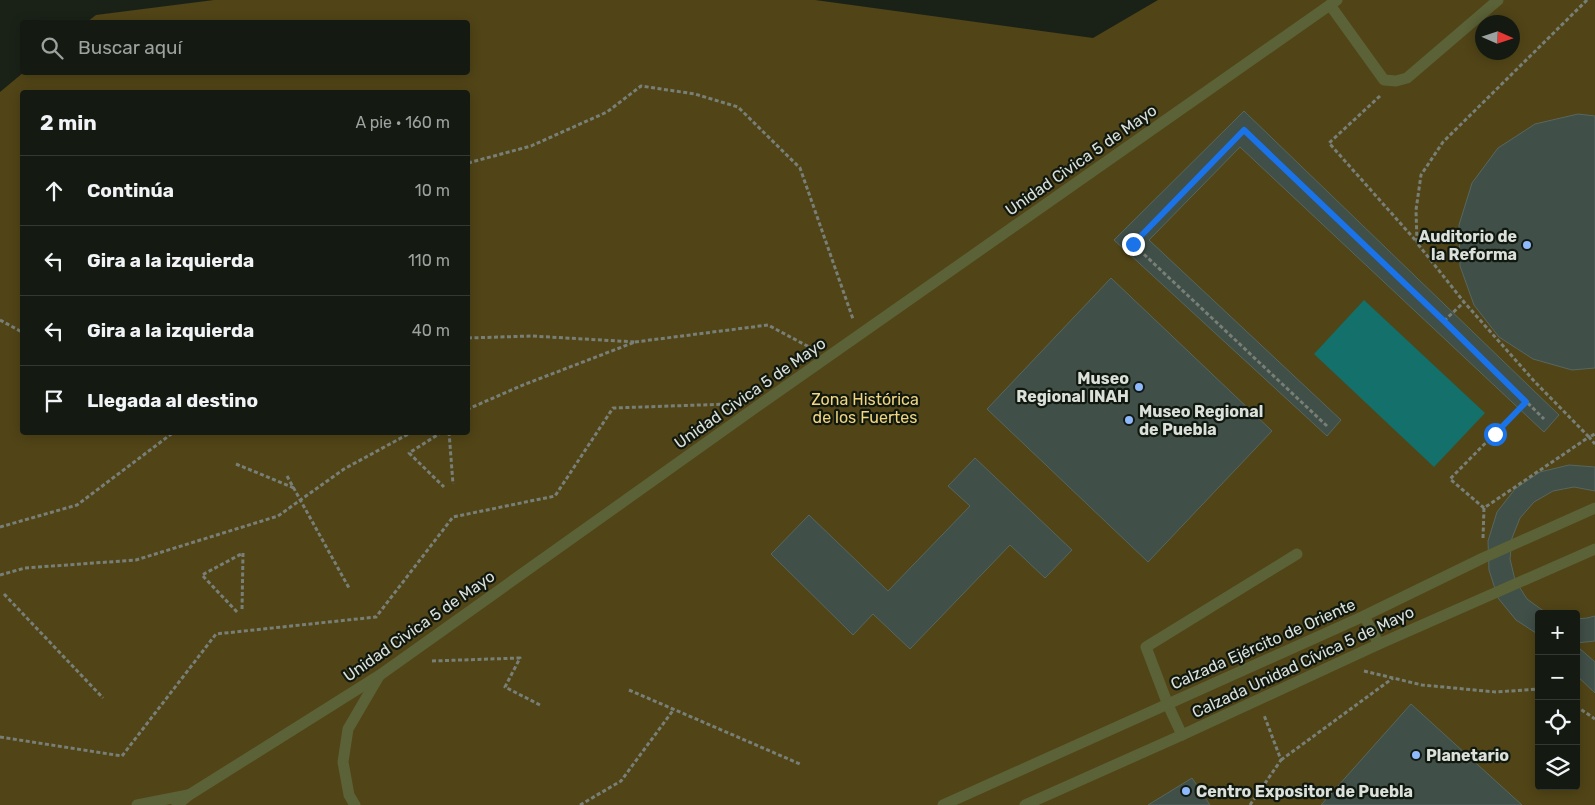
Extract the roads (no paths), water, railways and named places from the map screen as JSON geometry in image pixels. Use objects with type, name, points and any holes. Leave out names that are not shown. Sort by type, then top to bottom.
[{"type":"lane","points":[[1333,3],[1384,80],[1396,82],[1407,78],[1498,0]]},
{"type":"lane","name":"Unidad Civica 5 de Mayo","points":[[177,805],[189,795],[380,675],[762,403],[1333,3]]},
{"type":"lane","name":"Calzada Ejército de Oriente","points":[[943,805],[1364,616],[1483,558],[1595,508]]},
{"type":"lane","name":"Calzada Unidad Cívica 5 de Mayo","points":[[1025,805],[1595,549]]},
{"type":"lane","points":[[1182,735],[1168,705],[1146,647],[1297,554]]},
{"type":"lane","points":[[1364,616],[1380,644]]},
{"type":"lane","points":[[355,805],[349,794],[344,762],[348,729],[380,675]]},
{"type":"lane","points":[[138,805],[189,795]]},
{"type":"water","points":[[1364,300],[1485,413],[1434,467],[1314,354]]},
{"type":"place","name":"Auditorio de la Reforma","points":[[1527,245]]},
{"type":"place","name":"Museo Regional INAH","points":[[1139,387]]},
{"type":"place","name":"Museo Regional de Puebla","points":[[1129,420]]},
{"type":"place","name":"Planetario","points":[[1416,755]]},
{"type":"place","name":"Centro Expositor de Puebla","points":[[1186,791]]},
{"type":"park label","name":"Zona Histórica de los Fuertes","points":[[865,408]]}]
